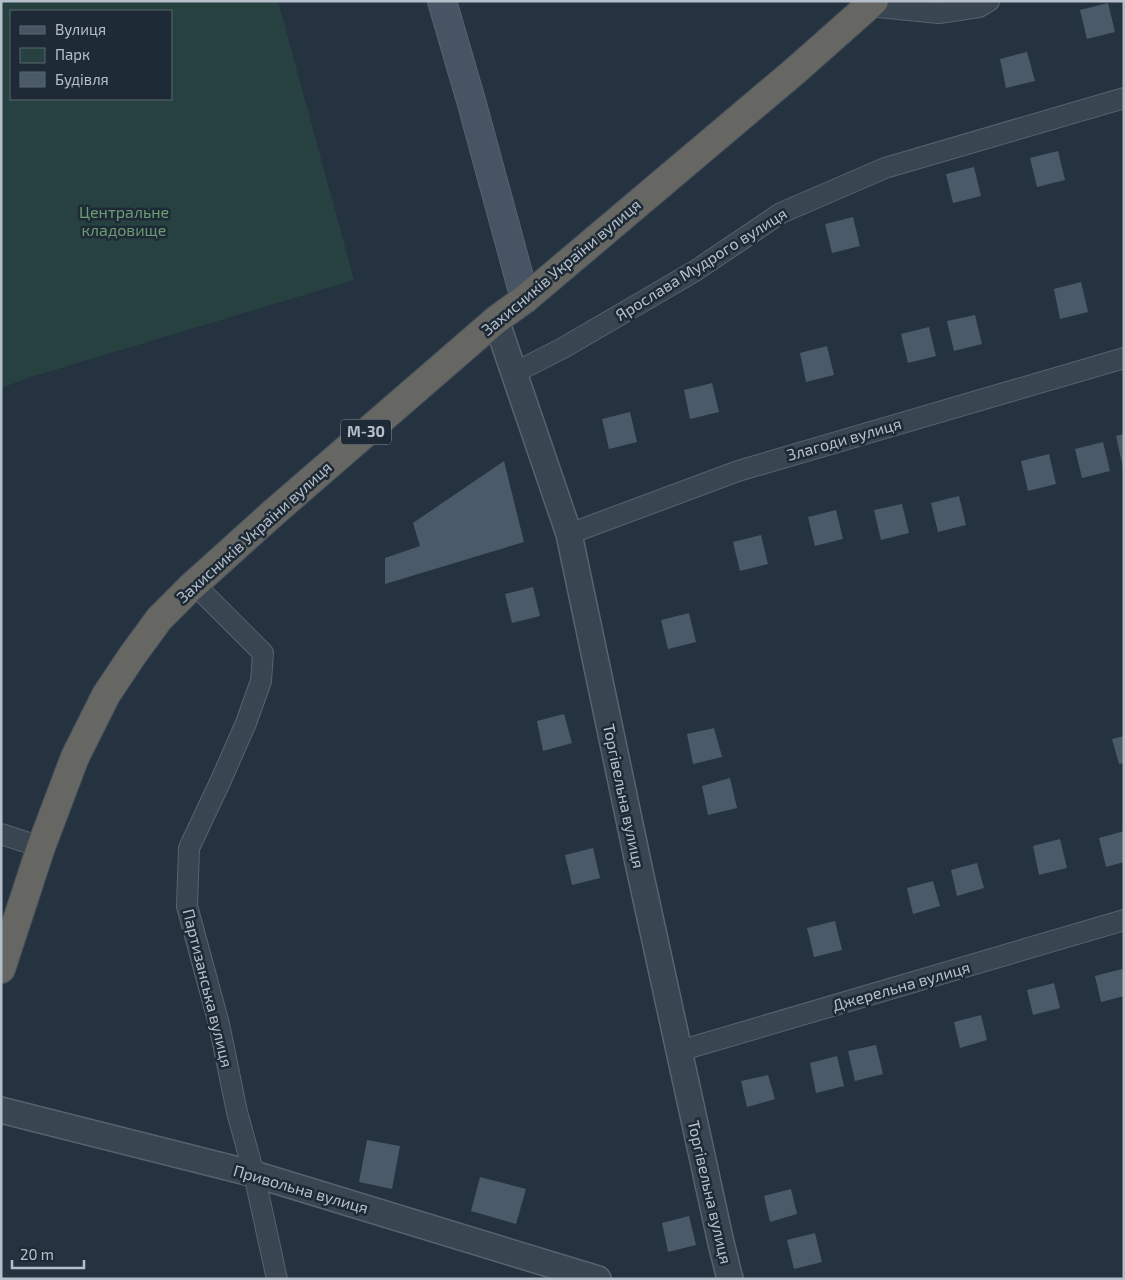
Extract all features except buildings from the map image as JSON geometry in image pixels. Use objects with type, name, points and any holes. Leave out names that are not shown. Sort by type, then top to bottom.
[{"type":"highway","name":"Захисників України вулиця","points":[[1,969],[41,847],[75,757],[106,695],[159,620],[194,584],[272,514],[496,320],[525,299],[795,71],[871,4]]},
{"type":"main road","points":[[442,1],[525,299]]},
{"type":"street","points":[[871,4],[939,13],[979,7],[989,1]]},
{"type":"street","name":"Ярослава Мудрого вулиця","points":[[514,373],[563,348],[695,271],[781,213],[885,168],[1124,98]]},
{"type":"street","name":"Торгівельна вулиця","points":[[496,320],[569,534],[679,1052],[730,1279]]},
{"type":"street","name":"Злагоди вулиця","points":[[569,534],[738,471],[1124,358]]},
{"type":"street","name":"Партизанська вулиця","points":[[194,584],[263,653],[261,680],[246,723],[222,780],[189,848],[187,906],[219,1024],[237,1112],[254,1174],[277,1279]]},
{"type":"street","points":[[1,834],[41,847]]},
{"type":"street","name":"Джерельна вулиця","points":[[679,1052],[1124,920]]},
{"type":"street","name":"Привольна вулиця","points":[[1,1110],[254,1174],[598,1279]]},
{"type":"green space","name":"Центральне кладовище","points":[[1,1],[278,1],[354,280],[31,377],[1,388]]}]
